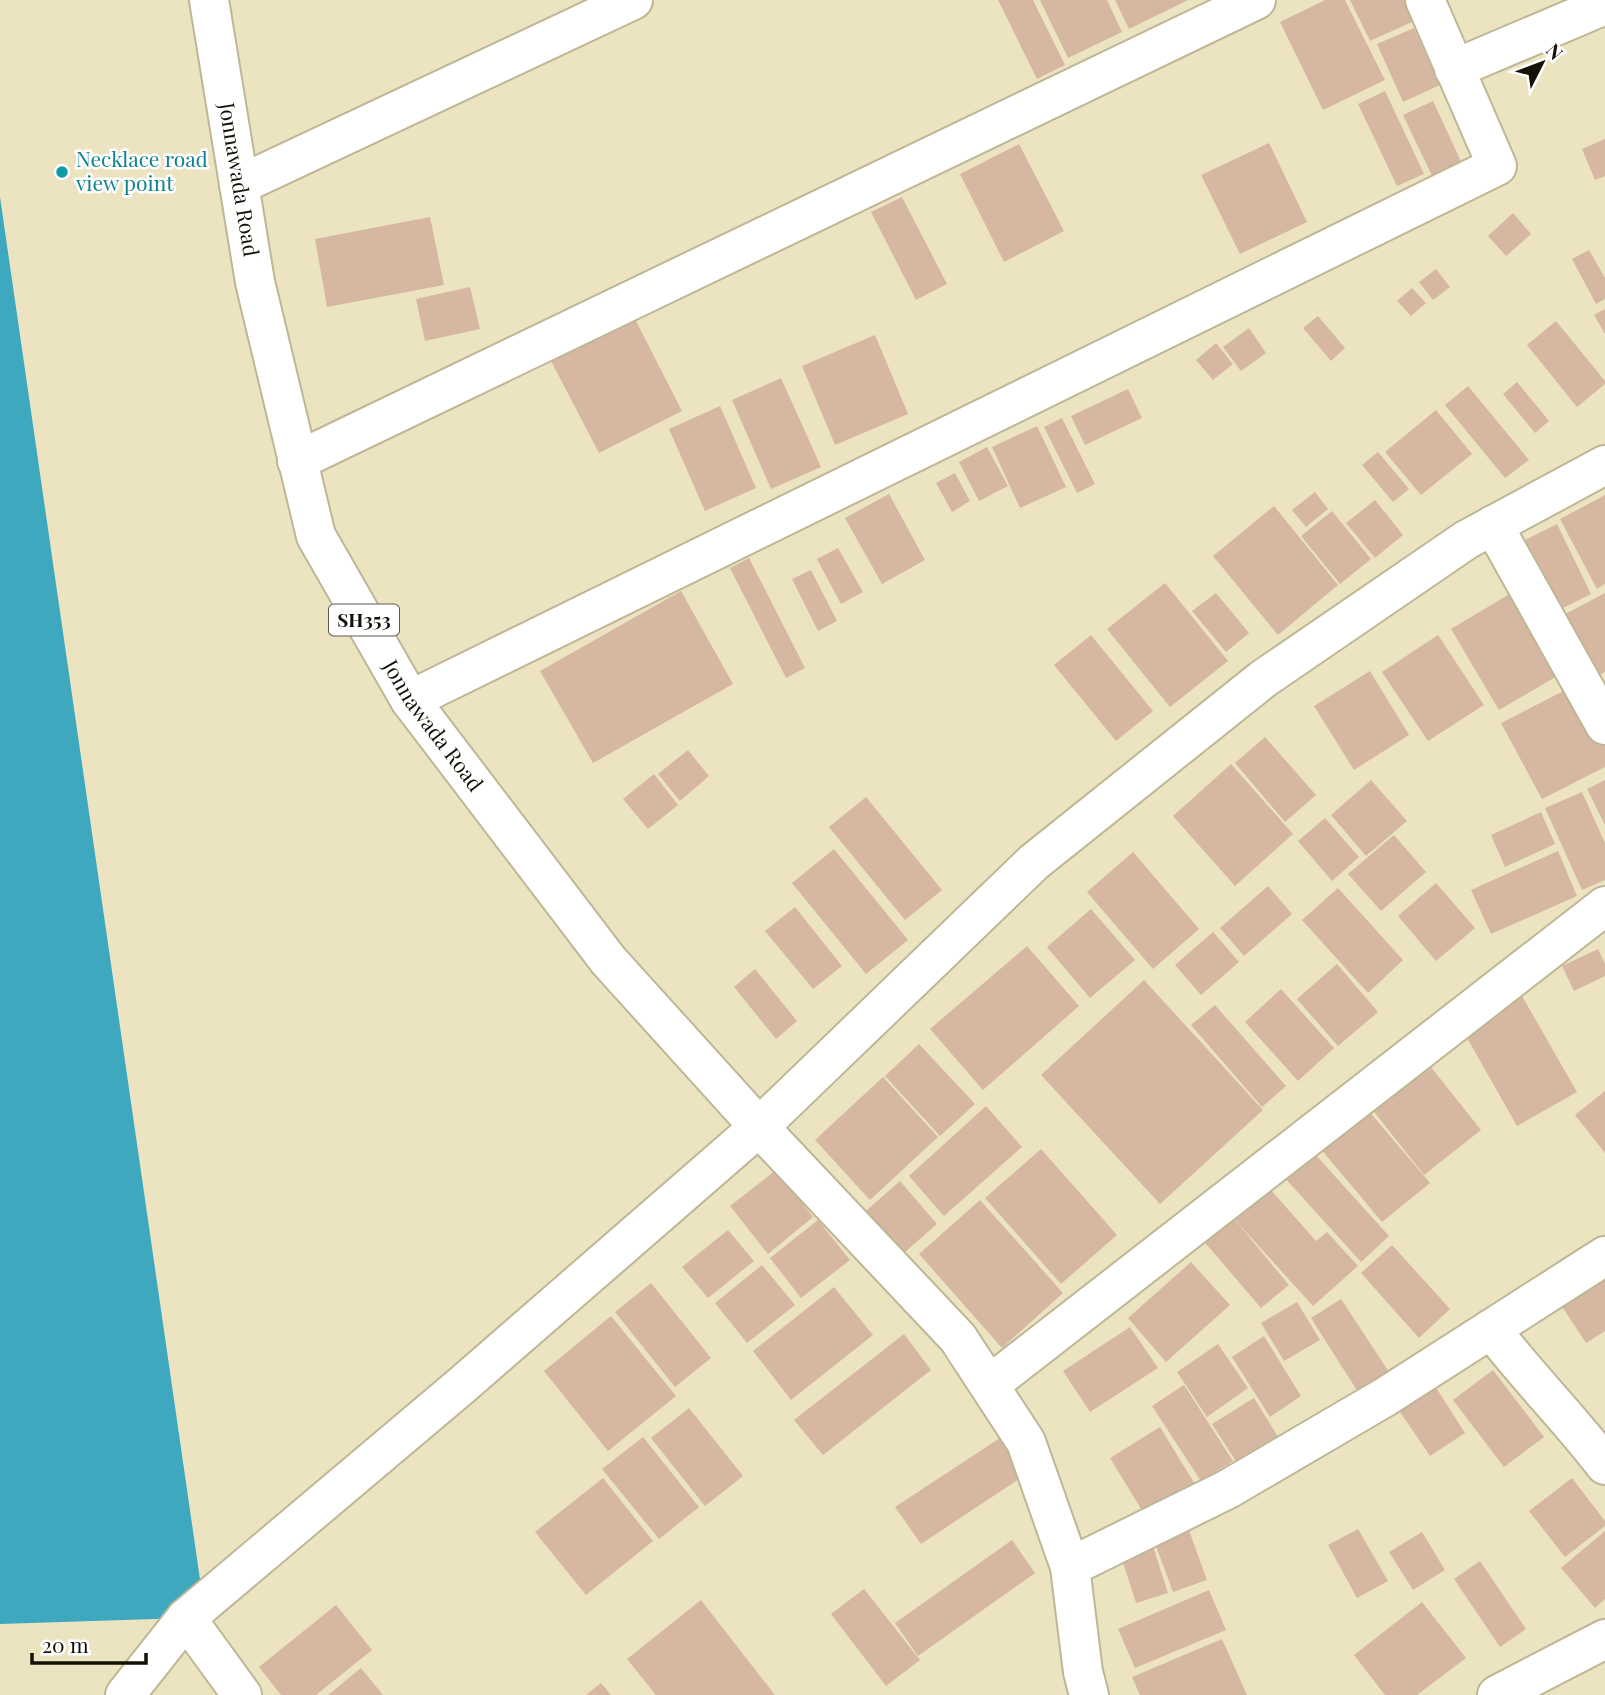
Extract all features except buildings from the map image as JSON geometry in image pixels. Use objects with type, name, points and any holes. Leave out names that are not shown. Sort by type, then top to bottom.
[{"type":"street","name":"Jonnawada Road","points":[[209,0],[255,282],[316,536],[410,699],[608,960],[759,1127],[958,1338],[1026,1442],[1070,1567],[1088,1695]]},
{"type":"street","points":[[239,185],[633,0]]},
{"type":"street","points":[[298,461],[1256,0]]},
{"type":"street","points":[[410,699],[1497,166],[1425,0]]},
{"type":"street","points":[[1454,69],[1605,5]]},
{"type":"street","points":[[125,1695],[186,1618],[461,1387],[759,1127],[1034,862],[1263,679],[1466,540],[1605,465]]},
{"type":"street","points":[[1493,525],[1605,725]]},
{"type":"street","points":[[989,1385],[1605,906]]},
{"type":"street","points":[[1070,1567],[1228,1489],[1385,1397],[1605,1256]]},
{"type":"street","points":[[1492,1329],[1513,1358],[1557,1405],[1605,1465]]},
{"type":"street","points":[[186,1618],[242,1695]]},
{"type":"street","points":[[1499,1695],[1605,1639]]},
{"type":"water","points":[[0,197],[205,1614],[186,1618],[0,1624]]},
{"type":"place","name":"Necklace road view point","points":[[62,172]]}]
